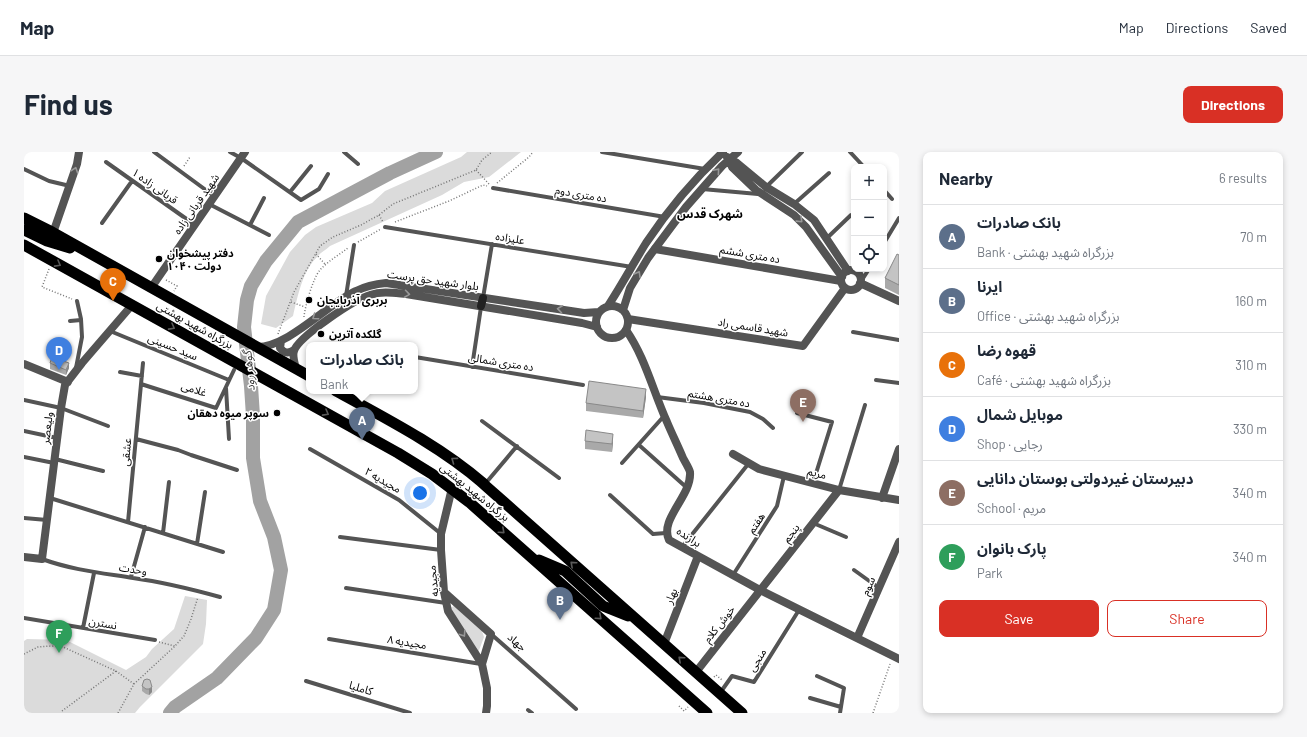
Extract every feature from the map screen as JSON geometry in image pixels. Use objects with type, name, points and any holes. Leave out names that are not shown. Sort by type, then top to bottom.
[{"type":"highway","name":"بزرگراه شهید بهشتی","points":[[24,218],[306,374]]},
{"type":"highway","points":[[24,230],[47,241],[91,254]]},
{"type":"highway","name":"بزرگراه شهید بهشتی","points":[[24,245],[132,305],[234,365],[280,388],[416,463],[452,488],[707,713]]},
{"type":"highway","name":"بزرگراه شهید بهشتی","points":[[341,394],[432,445],[482,482],[696,672],[723,689],[738,710]]},
{"type":"highway","points":[[531,557],[564,570],[603,606],[636,619]]},
{"type":"highway","points":[[578,599],[594,582]]},
{"type":"highway","points":[[738,710],[752,713]]},
{"type":"street","points":[[53,233],[70,186],[80,152]]},
{"type":"street","points":[[608,306],[619,307],[623,310],[628,319],[626,330],[623,334],[613,338],[603,335],[597,327],[596,316],[608,306],[646,243],[678,200],[705,169],[723,152],[732,167],[806,226],[843,282],[851,290],[857,288],[860,283],[859,275],[854,271],[848,271],[844,273],[843,282]]},
{"type":"street","points":[[623,310],[630,288],[655,249],[702,189],[738,152]]},
{"type":"street","name":"شهید قربانی زاده","points":[[151,288],[243,155]]},
{"type":"street","points":[[763,191],[794,204],[814,220],[848,271]]},
{"type":"street","points":[[788,211],[794,204]]},
{"type":"street","points":[[665,218],[674,224]]},
{"type":"street","name":"ده متری ششم","points":[[655,249],[843,282]]},
{"type":"street","name":"شهید قاسمی راد","points":[[628,319],[803,346],[843,282]]},
{"type":"street","name":"بلوار شهید حق پرست","points":[[257,347],[277,342],[357,290],[386,283],[597,327]]},
{"type":"street","points":[[860,283],[899,301]]},
{"type":"street","name":"بلوار شهید حق پرست","points":[[294,350],[312,332],[341,309],[369,295],[384,292],[584,313],[599,312]]},
{"type":"street","name":"ولیعصر","points":[[42,559],[65,385],[132,305]]},
{"type":"street","name":"برازنده","points":[[626,330],[633,339],[664,416],[690,472],[681,501],[667,525],[666,533],[669,540],[760,590],[896,658]]},
{"type":"street","points":[[277,342],[282,351],[286,353],[290,353],[294,350]]},
{"type":"street","points":[[294,350],[296,369]]},
{"type":"street","points":[[24,364],[68,382]]},
{"type":"street","points":[[882,498],[899,449]]},
{"type":"street","name":"مریم","points":[[733,454],[759,469],[784,476],[839,490],[899,500]]},
{"type":"street","name":"مجیدیه","points":[[452,488],[441,534],[444,592],[448,611],[482,664]]},
{"type":"street","name":"پنجم","points":[[760,590],[839,490]]},
{"type":"street","name":"سوم","points":[[857,638],[899,542]]},
{"type":"street","name":"بهار","points":[[664,644],[698,556]]},
{"type":"street","points":[[24,557],[42,559]]},
{"type":"street","name":"خوش کلام","points":[[696,672],[760,590]]},
{"type":"street","name":"جهاد","points":[[444,592],[491,634]]},
{"type":"street","points":[[486,713],[487,688],[482,664],[491,634]]},
{"type":"lane","points":[[154,152],[214,196]]},
{"type":"lane","points":[[230,152],[243,155],[301,200],[319,189],[328,174]]},
{"type":"lane","points":[[344,152],[358,164]]},
{"type":"lane","points":[[602,152],[631,154],[705,169]]},
{"type":"lane","points":[[702,189],[763,191],[802,152]]},
{"type":"lane","points":[[850,152],[861,164]]},
{"type":"lane","name":"قربانی زاده ۱","points":[[106,162],[195,225]]},
{"type":"lane","points":[[290,192],[311,166]]},
{"type":"lane","points":[[24,169],[49,181],[70,186]]},
{"type":"lane","points":[[794,204],[829,173]]},
{"type":"lane","points":[[102,223],[132,181]]},
{"type":"lane","name":"ده متری دوم","points":[[493,188],[665,218]]},
{"type":"lane","points":[[887,193],[892,199]]},
{"type":"lane","points":[[250,225],[264,198]]},
{"type":"lane","points":[[209,204],[269,235]]},
{"type":"lane","points":[[827,238],[851,215]]},
{"type":"lane","points":[[887,238],[899,218]]},
{"type":"lane","name":"علیزاده","points":[[385,227],[632,267]]},
{"type":"lane","points":[[346,296],[354,244]]},
{"type":"lane","points":[[472,367],[492,244]]},
{"type":"lane","points":[[860,283],[867,272]]},
{"type":"lane","points":[[75,372],[82,337],[81,320],[77,301]]},
{"type":"lane","points":[[70,321],[81,320]]},
{"type":"lane","name":"سید حسینی","points":[[110,331],[229,380]]},
{"type":"lane","points":[[853,332],[899,340]]},
{"type":"lane","name":"ده متری شمالی","points":[[418,358],[583,384]]},
{"type":"lane","name":"عشقی","points":[[128,522],[143,363]]},
{"type":"lane","name":"غلامی","points":[[141,384],[216,408],[234,365]]},
{"type":"lane","points":[[120,372],[142,376]]},
{"type":"lane","points":[[876,380],[899,383]]},
{"type":"lane","points":[[226,387],[229,439]]},
{"type":"lane","name":"ده متری هشتم","points":[[657,397],[704,403],[750,412],[773,428]]},
{"type":"lane","points":[[24,400],[61,408],[108,426]]},
{"type":"lane","points":[[839,490],[865,405]]},
{"type":"lane","points":[[797,413],[832,422],[813,484]]},
{"type":"lane","points":[[622,463],[664,416]]},
{"type":"lane","points":[[482,421],[559,478]]},
{"type":"lane","points":[[24,431],[57,438]]},
{"type":"lane","points":[[136,440],[178,450],[237,470]]},
{"type":"lane","points":[[639,445],[686,487]]},
{"type":"lane","points":[[482,482],[517,446]]},
{"type":"lane","name":"مجیدیه ۲","points":[[310,448],[399,500],[441,534]]},
{"type":"lane","points":[[24,457],[55,461],[103,471]]},
{"type":"lane","points":[[682,547],[749,463]]},
{"type":"lane","name":"هفتم","points":[[732,575],[777,506],[784,476]]},
{"type":"lane","points":[[163,533],[169,482]]},
{"type":"lane","points":[[197,544],[205,492]]},
{"type":"lane","points":[[610,495],[653,534],[666,533]]},
{"type":"lane","points":[[50,498],[223,552]]},
{"type":"lane","points":[[24,518],[47,520]]},
{"type":"lane","points":[[813,523],[846,537]]},
{"type":"lane","points":[[131,578],[145,527]]},
{"type":"lane","points":[[340,536],[441,550]]},
{"type":"lane","name":"وحدت","points":[[42,559],[58,565],[94,573],[131,578],[199,591],[220,597]]},
{"type":"lane","points":[[854,570],[879,588]]},
{"type":"lane","points":[[83,628],[94,573]]},
{"type":"lane","points":[[346,588],[446,603]]},
{"type":"lane","name":"منجی","points":[[723,689],[732,676],[754,682],[799,610]]},
{"type":"lane","name":"نسترن","points":[[24,618],[155,640]]},
{"type":"lane","name":"جهاد","points":[[491,634],[576,708]]},
{"type":"lane","name":"مجیدیه ۸","points":[[330,639],[482,664]]},
{"type":"lane","points":[[817,676],[844,688],[840,713]]},
{"type":"lane","name":"کاملیا","points":[[306,681],[410,713]]},
{"type":"lane","points":[[810,698],[841,707]]},
{"type":"lane","points":[[528,710],[532,713]]},
{"type":"path","points":[[284,332],[277,336],[291,302],[320,246],[333,237],[361,225],[380,214],[393,204],[476,170],[482,160],[492,152]]},
{"type":"path","points":[[180,171],[190,157]]},
{"type":"path","points":[[476,170],[493,188]]},
{"type":"path","points":[[380,214],[385,227]]},
{"type":"path","points":[[316,254],[325,264]]},
{"type":"path","points":[[52,261],[42,287],[55,294],[77,301]]},
{"type":"path","points":[[169,281],[177,286]]},
{"type":"path","points":[[291,302],[305,307]]},
{"type":"path","points":[[118,713],[134,684],[184,636],[191,619],[199,591]]},
{"type":"path","points":[[155,640],[175,646]]},
{"type":"path","points":[[24,654],[38,647],[63,647],[116,671],[134,684]]},
{"type":"path","points":[[873,713],[896,658]]},
{"type":"path","points":[[62,711],[116,671]]},
{"type":"path","points":[[711,681],[716,675],[723,689]]},
{"type":"path","points":[[679,706],[684,711],[690,705]]},
{"type":"shaded area","points":[[467,152],[521,152],[489,177],[464,182],[442,195],[330,246],[319,255],[304,276],[293,316],[276,328],[261,324],[266,296],[290,252],[305,235],[316,227],[372,203],[385,191],[461,157]]},
{"type":"shaded area","points":[[185,596],[207,600],[203,644],[135,713],[24,713],[24,641],[27,639],[66,640],[126,670],[146,657],[152,649],[174,629]]},
{"type":"shaded area","points":[[454,606],[482,631],[484,637],[478,653],[450,608]]},
{"type":"building","points":[[897,254],[899,255],[899,285],[885,278]]},
{"type":"building","points":[[52,357],[69,363],[66,370],[50,363]]},
{"type":"building","points":[[589,381],[646,389],[643,411],[586,403]]},
{"type":"building","points":[[586,430],[613,434],[612,444],[585,441]]},
{"type":"building","points":[[144,680],[150,680],[152,687],[149,689],[142,686]]},
{"type":"waterway","name":"گوهر رود","points":[[170,713],[175,707],[217,678],[256,638],[274,610],[281,570],[274,537],[260,501],[253,458],[251,386],[244,327],[247,300],[251,286],[266,261],[298,222],[390,173],[436,152]]},
{"type":"place","name":"دفتر پیشخوان دولت ۱۰۴۰","points":[[159,259]]},
{"type":"place","name":"بربری آذربایجان","points":[[309,300]]},
{"type":"place","name":"قهوه رضا","points":[[113,301]]},
{"type":"place","name":"گلکده آترین","points":[[321,334]]},
{"type":"place","name":"موبایل شمال","points":[[59,370]]},
{"type":"place","name":"سوپر میوه دهقان","points":[[277,413]]},
{"type":"place","name":"دبیرستان غیردولتی بوستان دانایی","points":[[803,422]]},
{"type":"place","name":"بانک صادرات","points":[[362,440]]},
{"type":"place","name":"ایرنا","points":[[560,620]]},
{"type":"place","name":"پارک بانوان","points":[[59,653]]},
{"type":"district","name":"شهرک قدس","points":[[710,214]]}]
